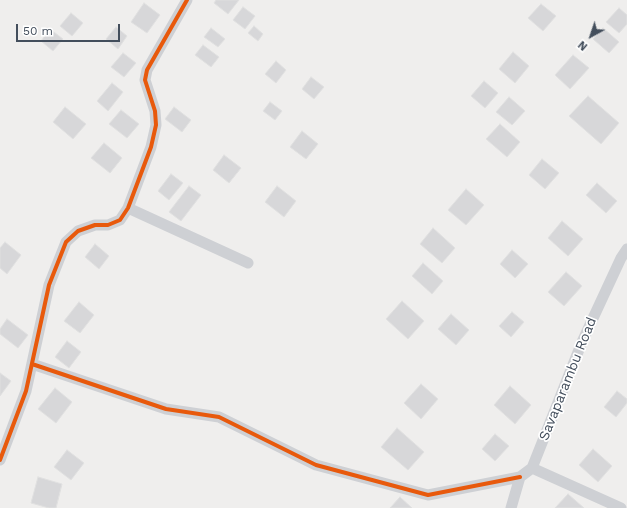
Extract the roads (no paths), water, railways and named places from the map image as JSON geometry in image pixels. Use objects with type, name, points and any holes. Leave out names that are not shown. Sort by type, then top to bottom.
[{"type":"street","points":[[0,460],[26,391],[49,285],[66,242],[78,231],[95,225],[108,225],[120,220],[128,208],[151,147],[156,125],[155,111],[146,80],[147,70],[187,0]]},
{"type":"street","points":[[128,208],[248,263]]},
{"type":"street","name":"Savaparambu Road","points":[[532,468],[582,342],[621,258],[627,249]]},
{"type":"street","points":[[32,364],[166,409],[219,417],[316,465],[428,495],[520,477],[532,468],[621,508]]},
{"type":"street","points":[[511,508],[520,477]]}]
